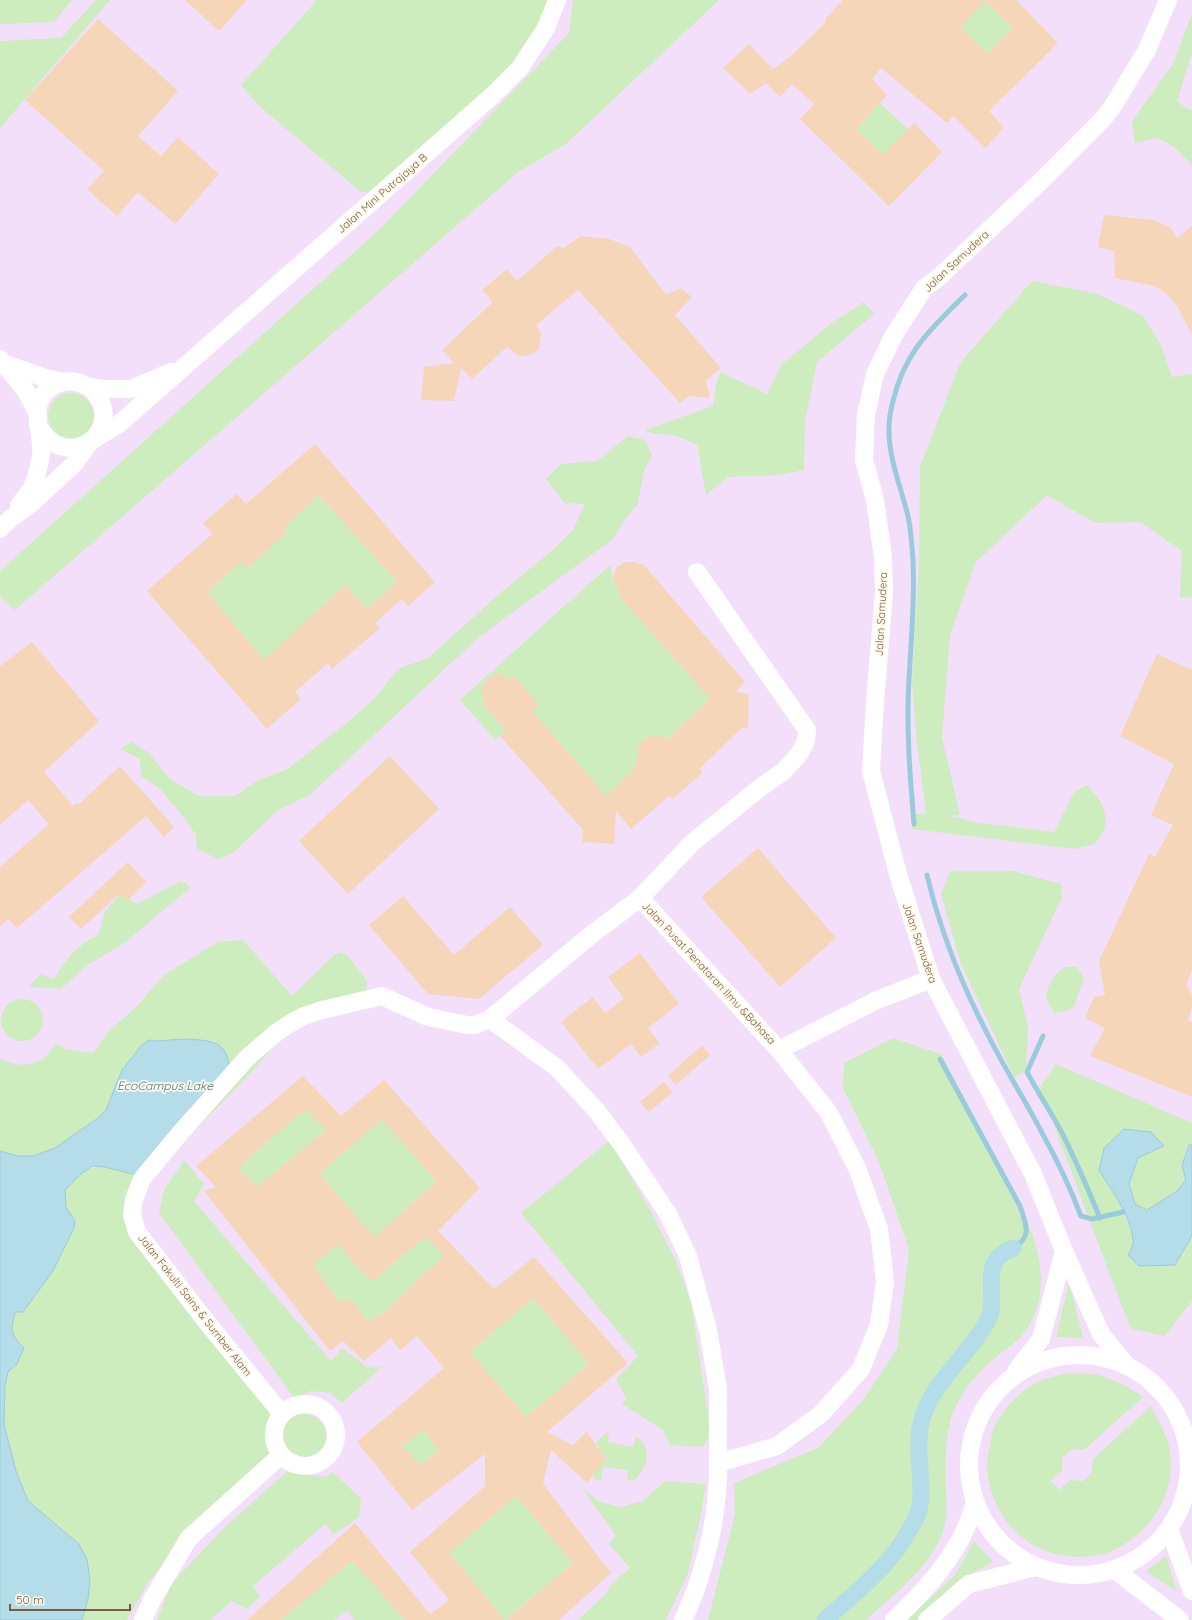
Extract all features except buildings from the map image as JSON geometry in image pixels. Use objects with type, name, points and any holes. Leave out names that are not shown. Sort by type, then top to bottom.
[{"type":"street","name":"Jalan Mini Putrajaya B","points":[[91,441],[119,424],[365,209],[492,95],[520,68],[546,28],[557,0]]},
{"type":"street","name":"Jalan Samudera","points":[[1126,1364],[1101,1334],[1064,1251],[1033,1174],[931,979],[898,874],[871,771],[884,593],[883,557],[875,500],[864,460],[866,415],[875,374],[894,335],[924,288],[938,278],[1042,181],[1101,121],[1111,109],[1147,50],[1168,0]]},
{"type":"street","points":[[2,361],[45,378],[65,382],[74,382],[90,388],[104,389],[131,389],[183,367]]},
{"type":"street","points":[[2,361],[26,391],[44,436],[58,446],[67,448],[75,448],[91,441]]},
{"type":"street","points":[[5,524],[33,486],[41,455],[38,419],[43,395],[49,389],[65,382]]},
{"type":"street","points":[[5,524],[32,503],[74,464],[101,426],[103,409],[101,401],[90,388]]},
{"type":"street","points":[[640,898],[693,842],[761,787],[784,771],[799,754],[806,741],[807,730],[697,572]]},
{"type":"street","name":"Jalan Pusat Penataran Ilmu &Bahasa","points":[[490,1019],[640,898],[779,1050]]},
{"type":"street","points":[[718,1463],[777,1446],[821,1414],[861,1369],[879,1325],[885,1282],[879,1229],[857,1168],[829,1113],[779,1050],[877,1000],[931,979]]},
{"type":"street","name":"Jalan Fakulti Sains & Sumber Alam","points":[[282,1414],[209,1325],[137,1232],[132,1215],[134,1199],[142,1179],[181,1132],[247,1058],[277,1032],[304,1016],[322,1010],[382,996],[428,1017],[467,1025],[475,1025],[490,1019]]},
{"type":"street","points":[[490,1019],[558,1068],[601,1116],[668,1214],[691,1265],[708,1330],[718,1389],[718,1477],[712,1529],[698,1583],[683,1620]]},
{"type":"street","points":[[1011,1379],[1034,1364],[1068,1355],[1103,1357],[1126,1364],[1147,1377],[1167,1397],[1181,1422],[1188,1449],[1189,1477],[1182,1504],[1169,1529],[1145,1554],[1115,1570],[1075,1576],[1036,1567],[1010,1552],[994,1535],[989,1529],[975,1502],[969,1475],[970,1448],[978,1422],[992,1398],[1011,1379],[1041,1339],[1064,1251]]},
{"type":"street","points":[[302,1404],[313,1404],[323,1409],[330,1416],[335,1425],[337,1434],[336,1444],[332,1453],[325,1460],[316,1465],[307,1467],[297,1466],[288,1462],[281,1456],[276,1448],[274,1439],[276,1426],[282,1414],[291,1407],[302,1404]]},
{"type":"street","points":[[142,1620],[153,1598],[190,1538],[281,1456]]},
{"type":"street","points":[[894,1620],[909,1606],[942,1568],[965,1529],[975,1502]]},
{"type":"street","points":[[1169,1529],[1192,1591]]},
{"type":"street","points":[[927,1620],[969,1584],[1036,1567]]},
{"type":"street","points":[[1115,1570],[1180,1620]]},
{"type":"shaded area","points":[[0,0],[1192,0],[1192,1620],[0,1620]]},
{"type":"green space","points":[[0,0],[72,0],[54,22],[0,24]]},
{"type":"green space","points":[[96,0],[110,0],[0,128],[0,41],[61,38]]},
{"type":"green space","points":[[317,0],[547,0],[544,20],[516,66],[375,192],[361,192],[258,105],[241,85]]},
{"type":"green space","points":[[573,0],[719,0],[566,144],[518,172],[15,610],[0,597],[0,571],[382,227],[569,33]]},
{"type":"green space","points":[[985,1],[1013,28],[988,54],[961,27]]},
{"type":"green space","points":[[1192,14],[1192,53],[1177,101],[1192,111],[1192,165],[1173,146],[1158,138],[1135,143],[1132,121],[1173,64]]},
{"type":"green space","points":[[880,103],[908,129],[883,155],[856,129]]},
{"type":"green space","points":[[1032,281],[1098,294],[1143,316],[1161,345],[1172,377],[1192,374],[1192,598],[1180,597],[1182,551],[1140,522],[1095,523],[1047,495],[976,562],[950,635],[942,737],[960,815],[948,816],[973,822],[1054,832],[1074,792],[1086,785],[1102,804],[1106,821],[1105,827],[1095,844],[1074,849],[912,829],[913,814],[926,814],[916,735],[912,682],[919,561],[920,467],[960,363]]},
{"type":"green space","points":[[864,302],[874,314],[817,362],[805,422],[804,470],[778,475],[728,477],[706,495],[697,445],[676,436],[652,433],[645,430],[713,406],[716,385],[720,372],[767,394],[782,364],[833,322]]},
{"type":"green space","points":[[71,393],[84,397],[90,403],[94,416],[90,429],[84,435],[71,439],[58,435],[52,429],[48,416],[52,403],[58,397]]},
{"type":"green space","points":[[628,436],[645,440],[652,455],[644,471],[637,506],[627,516],[613,539],[479,637],[311,794],[277,811],[233,853],[218,859],[197,849],[196,835],[182,815],[160,789],[141,776],[140,759],[120,749],[132,742],[150,754],[170,779],[199,796],[235,796],[258,780],[286,770],[348,722],[375,698],[398,669],[428,658],[498,595],[556,547],[573,530],[585,504],[564,503],[546,479],[561,464],[597,461]]},
{"type":"green space","points":[[319,495],[397,582],[367,609],[299,629],[264,660],[207,592],[241,562],[247,569],[287,532],[283,528]]},
{"type":"green space","points":[[610,565],[614,583],[622,599],[710,699],[666,740],[661,736],[642,762],[606,796],[533,712],[539,704],[513,676],[505,679],[500,672],[486,680],[485,701],[482,704],[506,730],[495,740],[460,700]]},
{"type":"green space","points":[[950,871],[1012,871],[1061,884],[1062,897],[1019,989],[1028,1028],[1026,1070],[1014,1077],[961,964],[941,894]]},
{"type":"green space","points":[[181,881],[191,887],[124,943],[85,967],[61,989],[29,987],[40,974],[54,979],[63,965],[78,948],[98,935],[105,912],[120,893],[137,904]]},
{"type":"green space","points":[[243,940],[292,996],[334,955],[341,952],[348,956],[367,981],[366,990],[362,998],[288,1030],[250,1074],[167,1159],[143,1186],[135,1225],[281,1409],[273,1436],[278,1452],[191,1529],[147,1584],[127,1620],[82,1620],[88,1599],[90,1580],[50,1520],[28,1501],[16,1471],[4,1424],[5,1386],[9,1372],[17,1364],[15,1339],[11,1330],[15,1312],[23,1312],[53,1271],[74,1228],[66,1207],[65,1190],[87,1170],[99,1167],[116,1170],[229,1066],[225,1051],[219,1045],[211,1042],[200,1040],[149,1040],[106,1110],[99,1117],[82,1131],[62,1144],[33,1156],[25,1156],[0,1151],[0,1059],[10,1063],[22,1065],[33,1064],[47,1056],[56,1044],[65,1049],[93,1053],[108,1032],[137,1006],[164,975],[218,942]]},
{"type":"green space","points":[[1065,967],[1077,967],[1084,978],[1074,1007],[1063,1012],[1055,1013],[1048,1003],[1048,987],[1053,978]]},
{"type":"green space","points":[[22,999],[37,1005],[43,1020],[37,1035],[22,1041],[7,1035],[1,1020],[7,1005]]},
{"type":"green space","points":[[893,1038],[941,1054],[1012,1189],[1033,1235],[1039,1258],[1041,1282],[1038,1305],[1025,1332],[981,1371],[962,1395],[957,1404],[948,1431],[946,1449],[947,1504],[945,1523],[941,1537],[934,1551],[924,1564],[901,1588],[866,1620],[708,1620],[735,1514],[734,1483],[818,1448],[864,1399],[897,1349],[909,1249],[879,1162],[843,1088],[844,1063]]},
{"type":"green space","points":[[1056,1064],[1192,1123],[1192,1145],[1188,1145],[1182,1165],[1186,1180],[1177,1191],[1147,1210],[1135,1204],[1129,1184],[1138,1158],[1099,1171],[1116,1195],[1134,1242],[1175,1265],[1192,1236],[1192,1301],[1165,1336],[1131,1329],[1040,1088]]},
{"type":"green space","points":[[306,1109],[326,1130],[274,1173],[316,1221],[255,1187],[239,1170],[248,1158]]},
{"type":"green space","points":[[382,1119],[437,1182],[374,1237],[319,1174]]},
{"type":"green space","points":[[610,1140],[650,1210],[676,1261],[691,1302],[711,1434],[702,1447],[670,1445],[663,1430],[622,1404],[626,1398],[616,1379],[638,1356],[521,1213]]},
{"type":"green space","points":[[184,1160],[204,1184],[194,1201],[331,1361],[342,1348],[368,1368],[383,1366],[342,1403],[330,1393],[310,1391],[295,1399],[159,1213],[164,1190]]},
{"type":"green space","points":[[328,1234],[370,1280],[376,1279],[401,1256],[426,1237],[444,1256],[380,1316],[368,1321],[351,1300],[339,1301],[319,1275],[314,1264],[324,1256],[316,1245]]},
{"type":"green space","points":[[1069,1282],[1083,1338],[1056,1337]]},
{"type":"green space","points":[[533,1298],[589,1364],[526,1417],[470,1352]]},
{"type":"green space","points":[[1066,1373],[1096,1374],[1125,1385],[1143,1397],[1084,1450],[1072,1449],[1062,1458],[1062,1471],[1051,1481],[1059,1490],[1070,1480],[1083,1481],[1092,1472],[1093,1459],[1151,1406],[1169,1446],[1171,1460],[1170,1475],[1162,1504],[1154,1517],[1133,1538],[1121,1546],[1103,1554],[1074,1557],[1046,1551],[1033,1545],[1021,1537],[1002,1515],[990,1488],[987,1467],[988,1453],[993,1430],[1003,1412],[1013,1400],[1037,1382]]},
{"type":"green space","points":[[300,1414],[308,1414],[313,1415],[320,1420],[325,1427],[325,1445],[320,1452],[313,1457],[300,1458],[292,1455],[285,1448],[282,1440],[282,1432],[285,1424],[292,1417]]},
{"type":"green space","points":[[423,1430],[439,1451],[420,1465],[402,1446]]},
{"type":"green space","points":[[609,1432],[608,1442],[633,1447],[636,1436],[645,1446],[647,1452],[646,1463],[636,1479],[627,1481],[628,1470],[603,1467],[601,1480],[596,1480],[591,1474],[606,1460],[596,1443],[603,1435]]},
{"type":"green space","points":[[293,1466],[311,1475],[325,1477],[333,1472],[361,1499],[359,1517],[334,1534],[325,1524],[253,1586],[260,1596],[247,1609],[232,1601],[210,1620],[157,1620],[172,1583],[224,1528]]},
{"type":"green space","points":[[665,1481],[706,1484],[688,1573],[666,1620],[578,1620],[605,1595],[611,1584],[630,1568],[609,1544],[616,1536],[582,1488],[600,1502],[620,1507],[643,1501]]},
{"type":"green space","points":[[516,1496],[573,1563],[505,1620],[449,1553]]},
{"type":"green space","points":[[974,1541],[993,1562],[959,1580],[917,1620],[907,1620],[955,1575]]},
{"type":"green space","points":[[1166,1556],[1177,1592],[1146,1571]]},
{"type":"green space","points":[[352,1561],[405,1620],[355,1620],[347,1611],[334,1620],[281,1620]]},
{"type":"water","name":"EcoCampus Lake","points":[[184,1039],[206,1041],[221,1046],[225,1052],[229,1066],[143,1171],[132,1174],[105,1167],[93,1166],[82,1173],[65,1190],[66,1207],[75,1221],[74,1228],[53,1271],[23,1312],[15,1312],[12,1328],[13,1332],[16,1339],[24,1348],[17,1364],[8,1372],[5,1386],[4,1424],[16,1471],[28,1501],[79,1544],[87,1559],[90,1580],[88,1599],[82,1620],[0,1620],[0,1151],[18,1156],[33,1156],[55,1148],[98,1118],[106,1110],[122,1070],[141,1046],[149,1040],[157,1041]]},
{"type":"water","points":[[1124,1129],[1151,1132],[1164,1146],[1138,1158],[1129,1184],[1135,1204],[1147,1210],[1177,1191],[1186,1180],[1182,1165],[1189,1145],[1192,1145],[1192,1236],[1175,1265],[1139,1266],[1128,1255],[1132,1248],[1133,1242],[1129,1222],[1115,1195],[1099,1171],[1104,1148]]},
{"type":"waterway","points":[[914,824],[908,733],[913,606],[913,561],[908,516],[893,461],[889,438],[889,421],[898,383],[912,354],[930,330],[965,295]]},
{"type":"waterway","points":[[927,875],[938,916],[968,995],[993,1045],[1052,1152],[1081,1216],[1092,1219],[1123,1212]]},
{"type":"waterway","points":[[1043,1036],[1027,1072],[1062,1133],[1100,1218]]},
{"type":"waterway","points":[[940,1059],[1020,1206],[1026,1224],[1026,1234],[1019,1244],[1013,1248]]},
{"type":"waterway","points":[[825,1620],[884,1566],[903,1541],[916,1519],[921,1492],[919,1434],[925,1410],[938,1387],[986,1323],[991,1310],[991,1282],[993,1266],[1003,1253],[1013,1248]]}]
